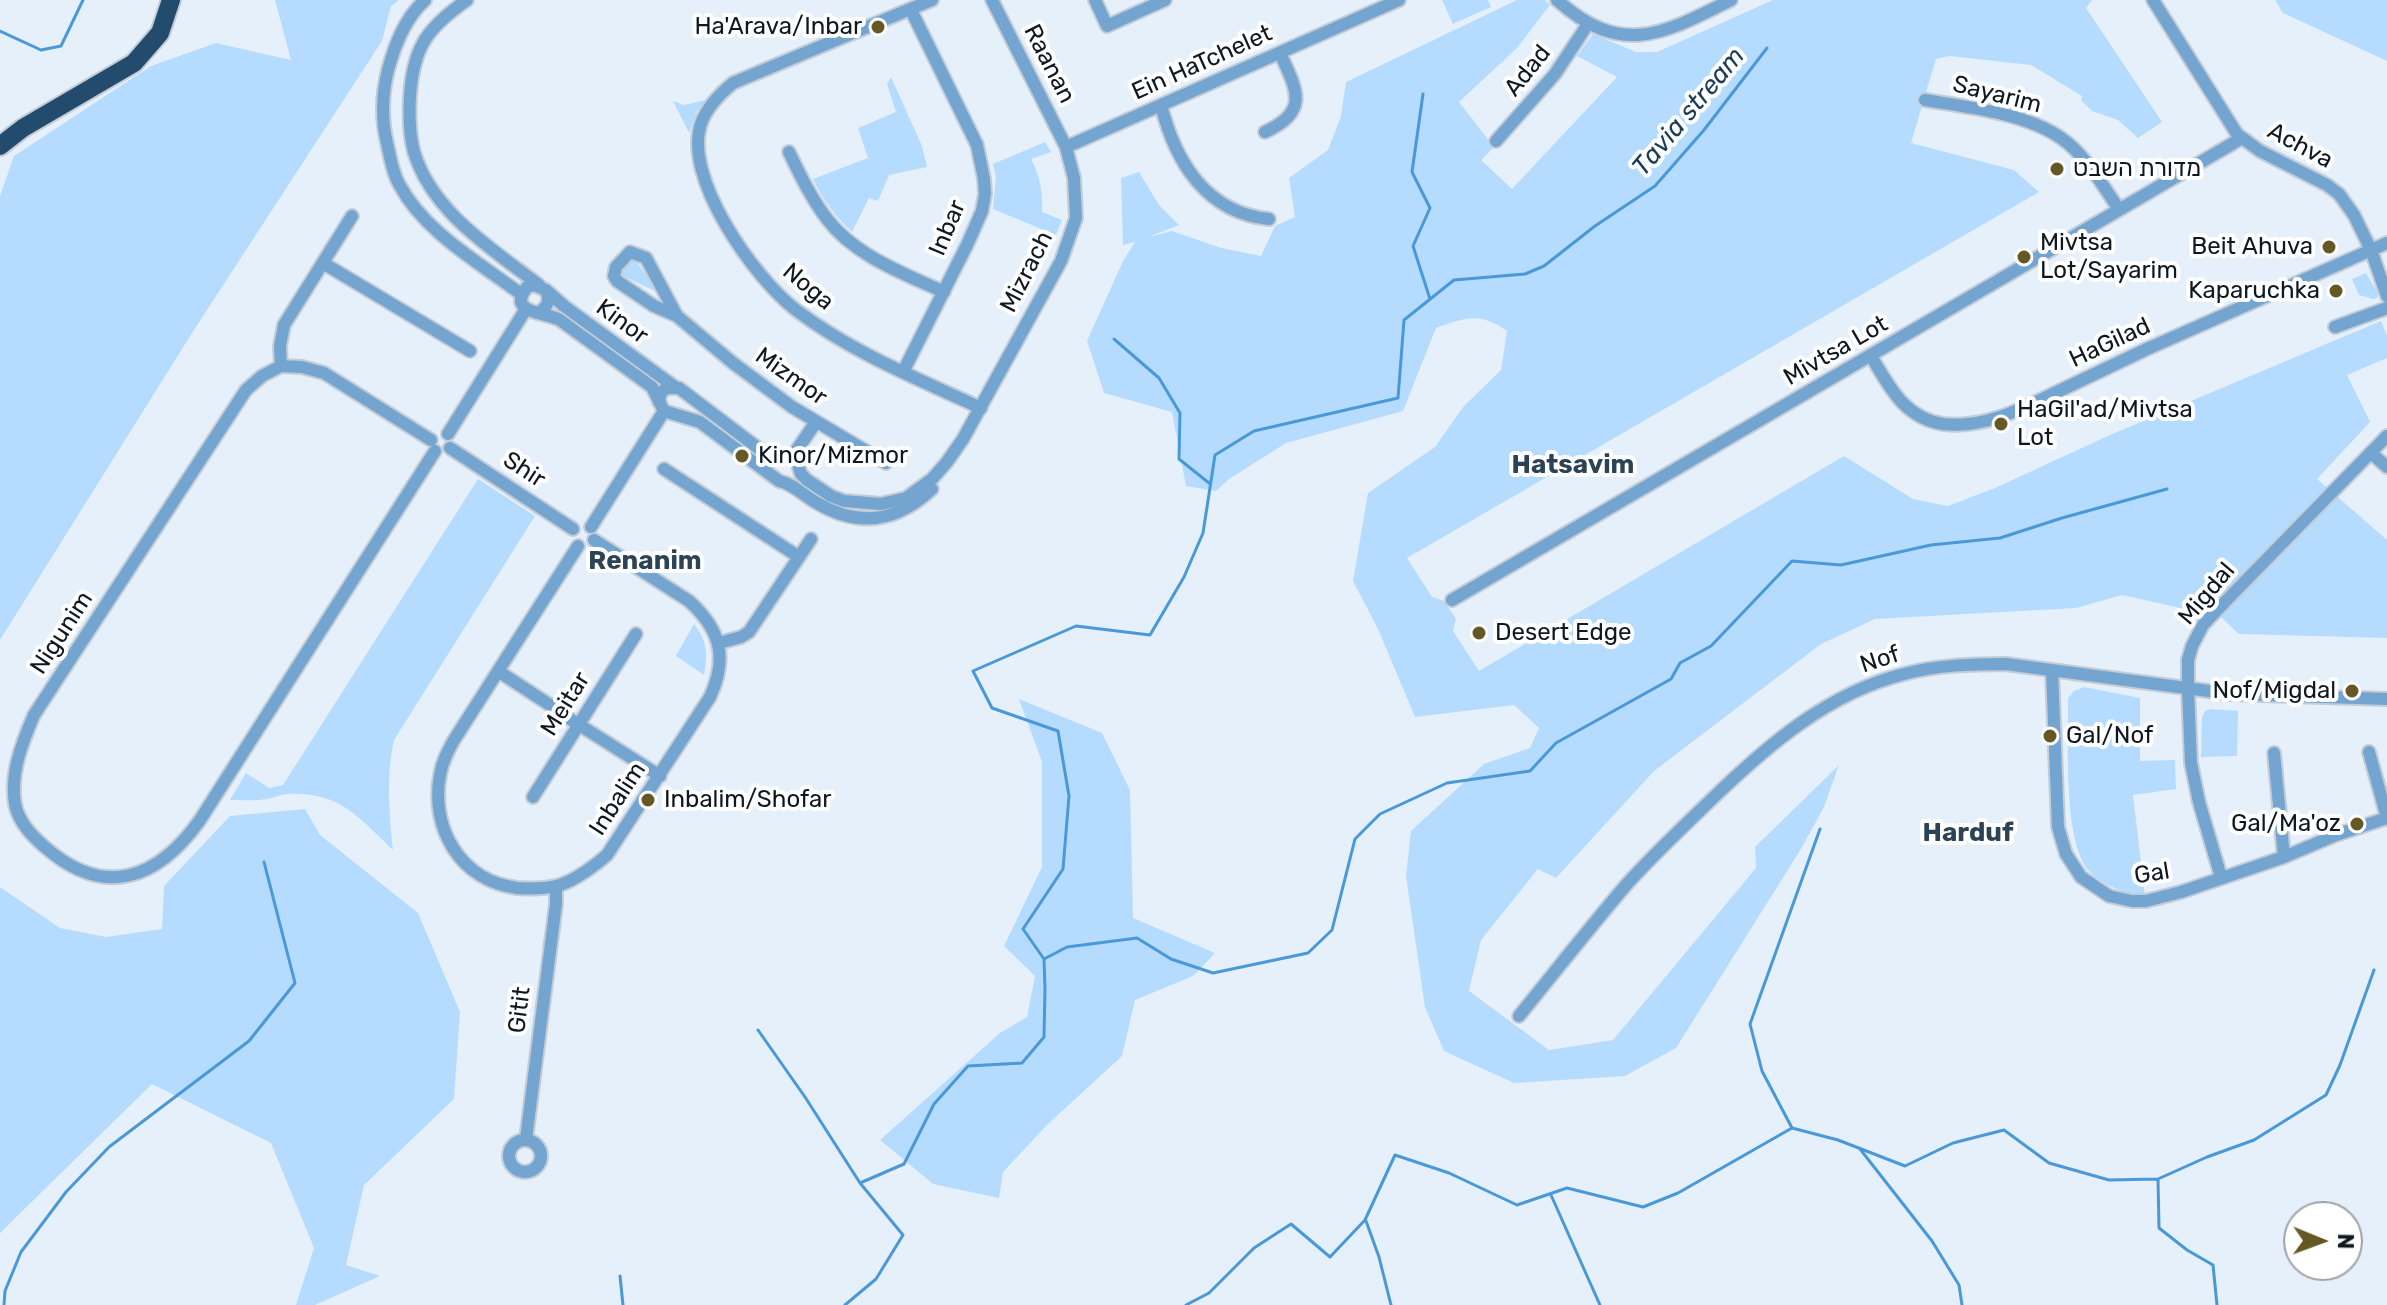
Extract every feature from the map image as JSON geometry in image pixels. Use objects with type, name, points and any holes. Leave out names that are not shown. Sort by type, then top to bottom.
[{"type":"highway","points":[[0,146],[23,128],[134,63],[160,33],[171,0]]},
{"type":"street","points":[[425,0],[405,24],[384,85],[382,123],[398,183],[414,207],[442,235],[522,295]]},
{"type":"street","name":"Kinor","points":[[467,0],[441,18],[426,37],[411,78],[411,139],[414,154],[433,191],[463,225],[564,306],[758,448],[787,456]]},
{"type":"street","points":[[911,10],[932,0]]},
{"type":"street","name":"Raanan","points":[[992,0],[1066,147]]},
{"type":"street","points":[[1095,0],[1107,26],[1165,0]]},
{"type":"street","name":"Ein HaTchelet","points":[[1066,147],[1399,0]]},
{"type":"street","points":[[1557,0],[1588,24],[1621,35],[1653,34],[1671,29],[1731,0]]},
{"type":"street","name":"Achva","points":[[2153,0],[2242,138],[2339,194],[2354,215],[2371,250],[2387,296]]},
{"type":"street","name":"Noga","points":[[911,10],[733,83],[716,100],[702,121],[698,154],[703,179],[726,224],[757,270],[794,309],[837,338],[981,408]]},
{"type":"street","name":"Inbar","points":[[903,372],[977,226],[985,194],[977,145],[911,10]]},
{"type":"street","name":"Adad","points":[[1496,141],[1555,74],[1588,24]]},
{"type":"street","points":[[1265,132],[1286,121],[1296,102],[1294,85],[1280,53]]},
{"type":"street","name":"Sayarim","points":[[1925,100],[2009,117],[2060,137],[2077,152],[2119,209]]},
{"type":"street","points":[[1161,105],[1174,148],[1201,186],[1240,213],[1269,219]]},
{"type":"street","name":"Mivtsa Lot","points":[[1452,600],[2242,138]]},
{"type":"street","name":"Mizrach","points":[[788,483],[811,500],[841,514],[868,518],[898,514],[926,495],[940,480],[954,463],[1061,261],[1070,238],[1077,200],[1066,147]]},
{"type":"street","points":[[789,152],[814,200],[844,237],[888,266],[944,292]]},
{"type":"street","points":[[352,216],[284,325],[280,346],[281,366],[324,373],[445,453],[452,442],[448,434]]},
{"type":"street","name":"HaGilad","points":[[1871,356],[1892,391],[1915,414],[1942,423],[1959,425],[1982,422],[2017,411],[2145,350],[2387,243]]},
{"type":"street","name":"Mizmor","points":[[677,316],[646,258],[630,252],[616,267],[614,276],[617,281],[654,306],[677,316],[768,390],[886,463]]},
{"type":"street","points":[[323,263],[470,351]]},
{"type":"street","points":[[448,434],[532,311],[548,304],[549,299],[542,288],[527,287],[522,295],[522,303],[532,311]]},
{"type":"street","points":[[2335,327],[2387,308]]},
{"type":"street","name":"Kinor","points":[[532,311],[560,320],[652,387],[666,409],[696,419],[773,476]]},
{"type":"street","name":"Nigunim","points":[[281,366],[262,376],[246,390],[34,715],[24,738],[14,782],[15,804],[22,823],[36,840],[74,869],[92,876],[132,875],[151,868],[178,848],[200,820],[433,445]]},
{"type":"street","points":[[666,409],[685,407],[680,390],[663,391],[666,409],[593,533],[588,546],[578,546],[573,540],[573,529],[582,524],[593,533],[689,601],[707,621],[719,643],[749,632],[811,539]]},
{"type":"street","name":"Mizrach","points":[[799,470],[818,488],[844,501],[868,504],[895,502],[918,491],[947,462],[981,408]]},
{"type":"street","points":[[787,456],[797,462],[799,470],[796,478],[788,483],[773,476],[773,463],[787,456],[816,422]]},
{"type":"street","points":[[433,445],[438,433],[448,434]]},
{"type":"street","name":"Migdal","points":[[2221,877],[2191,763],[2188,660],[2192,646],[2203,625],[2387,436]]},
{"type":"street","name":"Shir","points":[[450,448],[573,529]]},
{"type":"street","points":[[2371,453],[2387,467]]},
{"type":"street","points":[[664,469],[799,557]]},
{"type":"street","name":"Inbalim","points":[[578,546],[444,758],[438,788],[440,816],[457,854],[475,873],[496,884],[525,888],[556,886],[571,880],[607,855],[710,697],[717,681],[719,643]]},
{"type":"street","name":"Meitar","points":[[533,797],[575,722],[636,634]]},
{"type":"street","name":"Nof","points":[[1519,1016],[1647,863],[1739,774],[1807,718],[1849,694],[1903,674],[1983,664],[2231,694],[2387,699]]},
{"type":"street","name":"Gal","points":[[2052,670],[2058,827],[2066,854],[2081,877],[2109,896],[2146,901],[2181,892],[2387,818]]},
{"type":"street","points":[[498,671],[553,707]]},
{"type":"street","points":[[575,722],[660,776]]},
{"type":"street","points":[[2369,752],[2387,818]]},
{"type":"street","points":[[2274,753],[2284,857]]},
{"type":"street","name":"Gitit","points":[[526,1139],[556,886]]},
{"type":"shaded area","points":[[275,0],[399,0],[391,6],[382,41],[192,333],[0,640],[0,196],[14,156],[151,66],[216,43],[291,60]]},
{"type":"shaded area","points":[[1442,0],[1488,0],[1491,7],[1453,24]]},
{"type":"shaded area","points":[[1517,0],[1545,0],[1550,5],[1517,48],[1459,102],[1494,147],[1481,160],[1512,189],[1617,77],[1577,56],[1593,34],[1636,52],[1657,52],[1773,0],[2092,0],[2086,8],[2162,122],[2138,138],[2118,120],[2092,111],[2081,100],[2082,96],[2031,65],[1949,56],[1936,59],[1911,143],[2014,170],[2039,192],[1407,558],[1432,597],[1444,601],[1456,619],[1453,631],[1479,671],[1844,456],[1913,499],[1948,506],[2381,321],[2387,336],[2387,358],[2347,375],[2370,422],[2317,479],[2387,540],[2387,638],[2239,634],[2221,617],[2122,595],[2076,608],[1875,619],[1821,644],[1654,771],[1556,878],[1538,869],[1481,940],[1469,991],[1549,1050],[1613,1040],[1756,868],[1755,847],[1839,765],[1824,807],[1801,849],[1676,1048],[1625,1076],[1514,1083],[1444,1051],[1425,1007],[1406,876],[1411,831],[1484,764],[1530,748],[1539,728],[1514,705],[1415,717],[1378,629],[1353,581],[1368,493],[1435,447],[1463,407],[1501,370],[1507,331],[1488,321],[1472,318],[1436,328],[1403,411],[1286,443],[1229,479],[1216,491],[1186,486],[1172,412],[1104,393],[1087,341],[1123,261],[1135,242],[1123,245],[1121,178],[1139,172],[1159,205],[1179,225],[1148,237],[1172,231],[1221,248],[1261,256],[1275,226],[1295,217],[1289,178],[1328,150],[1341,116],[1346,82]]},
{"type":"shaded area","points":[[2275,0],[2387,0],[2387,61],[2283,13]]},
{"type":"shaded area","points":[[891,77],[922,146],[927,167],[889,175],[878,201],[869,198],[852,232],[830,207],[813,179],[868,158],[858,128],[896,112],[887,84]]},
{"type":"shaded area","points":[[706,100],[697,111],[689,133],[673,101],[684,105]]},
{"type":"shaded area","points":[[1045,142],[1051,152],[1031,159],[1040,185],[1042,212],[1062,220],[1056,235],[993,209],[996,177],[993,164]]},
{"type":"shaded area","points":[[633,257],[659,293],[621,275],[624,263]]},
{"type":"shaded area","points":[[2366,273],[2378,293],[2377,298],[2359,295],[2352,279]]},
{"type":"shaded area","points":[[478,479],[535,516],[394,740],[389,781],[393,850],[347,808],[321,797],[286,794],[263,800],[230,800],[246,773],[269,788],[283,785]]},
{"type":"shaded area","points":[[694,624],[705,648],[704,675],[676,656]]},
{"type":"shaded area","points":[[2084,687],[2140,698],[2140,761],[2175,760],[2176,789],[2133,795],[2145,896],[2115,888],[2094,876],[2080,856],[2074,837],[2069,788],[2068,698]]},
{"type":"shaded area","points":[[1019,699],[1102,733],[1130,790],[1133,918],[1215,953],[1193,976],[1135,1000],[1122,1056],[1047,1125],[1003,1172],[999,1198],[933,1184],[880,1140],[1000,1033],[1027,1017],[1035,976],[1004,946],[1042,867],[1042,762]]},
{"type":"shaded area","points":[[2205,711],[2238,711],[2237,756],[2201,757],[2202,717]]},
{"type":"shaded area","points":[[305,809],[320,835],[418,913],[460,1012],[454,1099],[364,1185],[346,1265],[380,1276],[315,1305],[296,1305],[314,1248],[271,1143],[152,1084],[0,1233],[0,887],[60,928],[106,937],[162,929],[164,886],[230,816]]},
{"type":"waterway","points":[[0,31],[41,50],[61,46],[83,0]]},
{"type":"waterway","name":"Tavia stream","points":[[845,1305],[876,1279],[903,1235],[860,1183],[904,1164],[934,1104],[968,1066],[1022,1063],[1044,1037],[1044,959],[1023,929],[1063,869],[1069,796],[1058,731],[992,708],[973,671],[1076,626],[1150,635],[1184,577],[1203,533],[1215,455],[1254,431],[1398,398],[1404,320],[1454,280],[1525,274],[1544,266],[1595,226],[1655,186],[1704,130],[1767,48]]},
{"type":"waterway","points":[[1423,94],[1412,172],[1430,208],[1413,246],[1430,299]]},
{"type":"waterway","points":[[1114,339],[1159,378],[1180,413],[1179,459],[1209,483]]},
{"type":"waterway","points":[[1044,959],[1067,947],[1137,938],[1171,959],[1213,973],[1308,953],[1332,930],[1355,839],[1380,814],[1447,783],[1530,771],[1556,743],[1671,679],[1680,663],[1711,646],[1792,561],[1841,565],[1931,545],[2000,538],[2167,489]]},
{"type":"waterway","points":[[1792,1128],[1762,1071],[1750,1024],[1820,829]]},
{"type":"waterway","points":[[4,1305],[5,1291],[21,1252],[66,1192],[109,1147],[249,1041],[295,983],[264,862]]},
{"type":"waterway","points":[[1186,1305],[1209,1293],[1254,1248],[1291,1224],[1330,1257],[1365,1220],[1395,1155],[1449,1173],[1517,1205],[1567,1188],[1643,1207],[1678,1193],[1792,1128],[1838,1140],[1905,1166],[1953,1143],[2004,1130],[2049,1163],[2109,1180],[2158,1179],[2254,1140],[2326,1095],[2374,970]]},
{"type":"waterway","points":[[758,1030],[860,1183]]},
{"type":"waterway","points":[[1860,1149],[1932,1241],[1959,1285],[1962,1305]]},
{"type":"waterway","points":[[2158,1179],[2159,1228],[2213,1265],[2217,1305]]},
{"type":"waterway","points":[[1551,1195],[1600,1305]]},
{"type":"waterway","points":[[1366,1221],[1391,1305]]},
{"type":"waterway","points":[[620,1276],[623,1305]]},
{"type":"place","name":"Ha'Arava/Inbar","points":[[878,27]]},
{"type":"place","name":"מדורת השבט","points":[[2057,169]]},
{"type":"place","name":"Beit Ahuva","points":[[2329,247]]},
{"type":"place","name":"Mivtsa Lot/Sayarim","points":[[2024,257]]},
{"type":"place","name":"Kaparuchka","points":[[2336,291]]},
{"type":"place","name":"HaGil'ad/Mivtsa Lot","points":[[2001,424]]},
{"type":"place","name":"Kinor/Mizmor","points":[[742,456]]},
{"type":"place","name":"Desert Edge","points":[[1479,633]]},
{"type":"place","name":"Nof/Migdal","points":[[2352,691]]},
{"type":"place","name":"Gal/Nof","points":[[2050,736]]},
{"type":"place","name":"Inbalim/Shofar","points":[[648,800]]},
{"type":"place","name":"Gal/Ma'oz","points":[[2357,824]]},
{"type":"district","name":"Hatsavim","points":[[1573,465]]},
{"type":"district","name":"Renanim","points":[[645,561]]},
{"type":"district","name":"Harduf","points":[[1968,833]]}]
